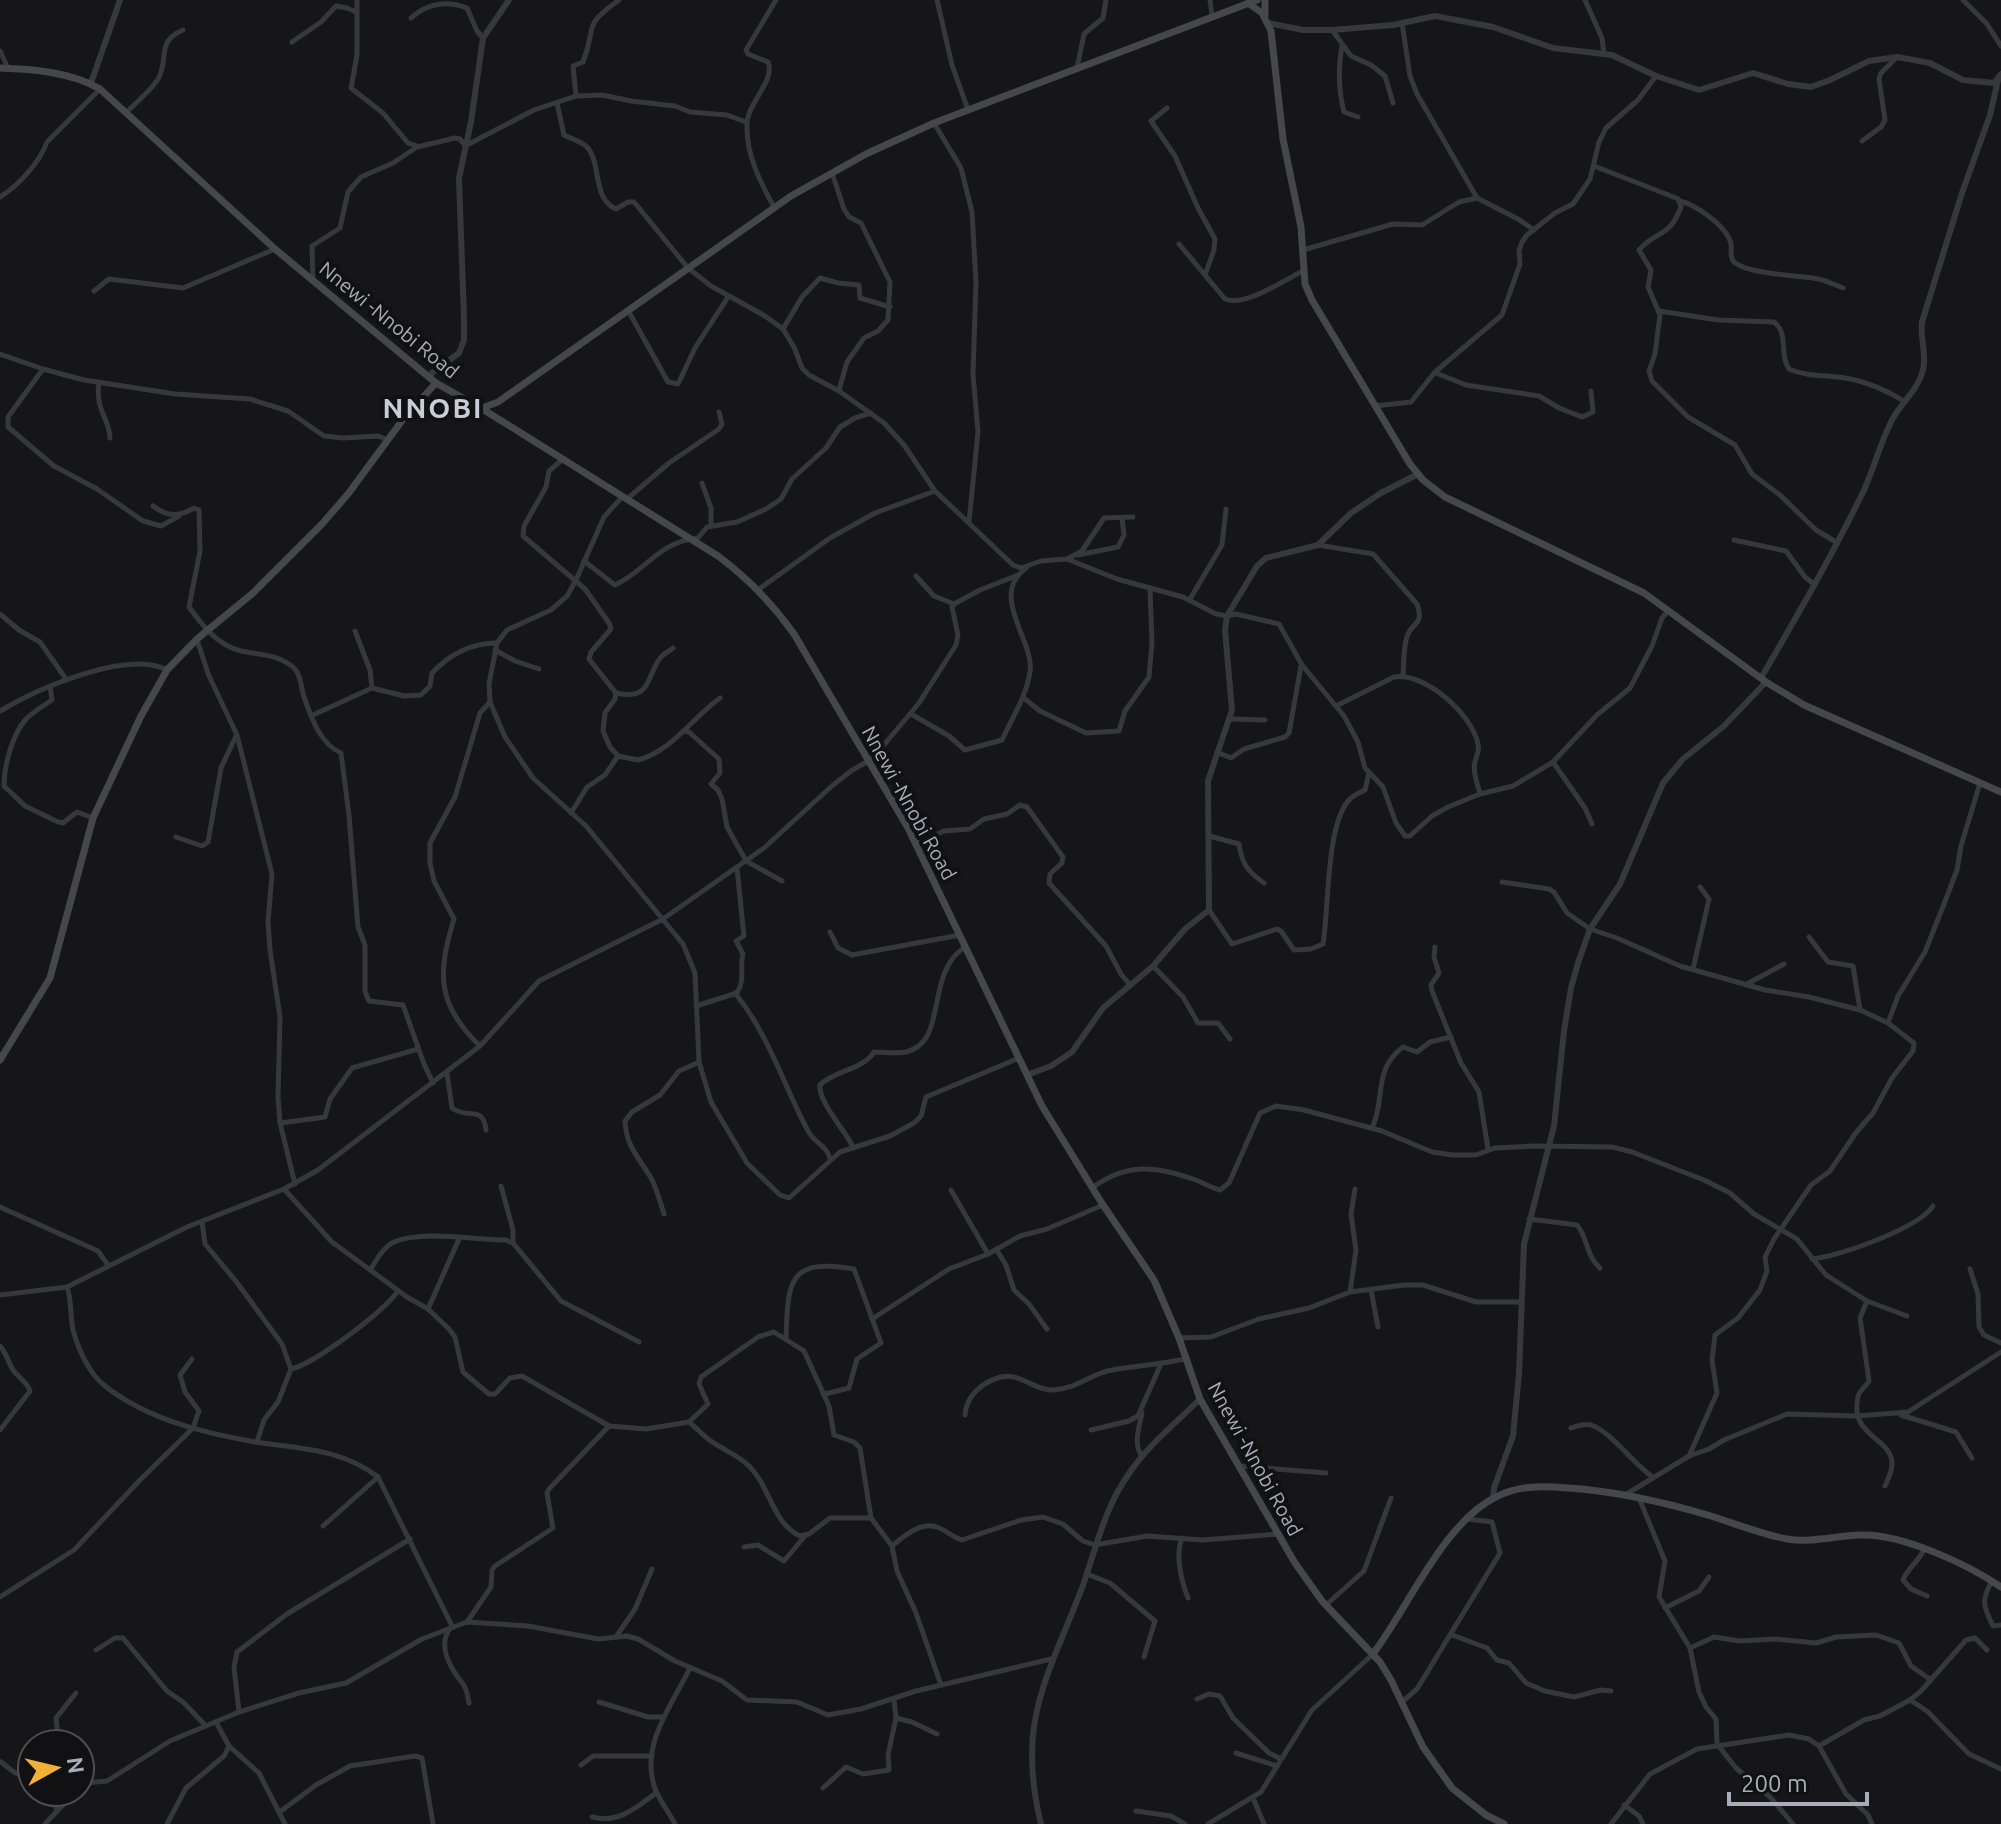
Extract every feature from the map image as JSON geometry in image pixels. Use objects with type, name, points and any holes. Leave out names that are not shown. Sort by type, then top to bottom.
[{"type":"main road","points":[[482,408],[498,402],[629,312],[774,207],[866,154],[934,123],[1257,0]]},
{"type":"main road","points":[[1265,0],[1283,139],[1299,210],[1303,271],[1312,300],[1418,474],[1445,497],[1547,548],[1621,580],[1670,609],[1763,680],[1804,705],[2001,792]]},
{"type":"main road","points":[[1248,3],[1266,20]]},
{"type":"main road","name":"Nnewi -Nnobi Road","points":[[4,68],[56,74],[91,83],[100,89],[275,249],[436,383],[482,408],[690,538],[759,589],[794,634],[916,844],[1027,1075],[1092,1188],[1154,1280],[1179,1338],[1200,1399],[1306,1581],[1373,1654],[1391,1680],[1423,1747],[1452,1788],[1478,1809],[1504,1824]]},
{"type":"main road","points":[[1,1055],[50,978],[93,818],[141,716],[167,670],[208,629],[253,593],[311,535],[348,494],[436,383]]},
{"type":"main road","points":[[494,416],[498,402]]},
{"type":"main road","points":[[1373,1654],[1444,1546],[1468,1519],[1493,1498],[1514,1490],[1541,1486],[1639,1498],[1787,1539],[1810,1541],[1876,1535],[1924,1549],[2001,1587]]},
{"type":"street","points":[[91,83],[120,0]]},
{"type":"street","points":[[357,0],[357,55],[352,92],[383,113],[408,143],[417,147]]},
{"type":"street","points":[[465,0],[477,31],[483,38]]},
{"type":"street","points":[[428,376],[459,353],[464,340],[459,178],[483,38],[509,0]]},
{"type":"street","points":[[576,96],[573,66],[583,62],[594,18],[619,0]]},
{"type":"street","points":[[774,207],[754,166],[746,122],[756,96],[769,79],[771,69],[768,62],[748,54],[746,50],[776,0]]},
{"type":"street","points":[[937,0],[952,65],[968,110]]},
{"type":"street","points":[[1077,68],[1084,34],[1103,18],[1106,0]]},
{"type":"street","points":[[1210,0],[1212,15]]},
{"type":"street","points":[[1585,0],[1602,38],[1604,54]]},
{"type":"street","points":[[1963,0],[1987,24],[2001,46]]},
{"type":"street","points":[[411,18],[435,1],[467,8]]},
{"type":"street","points":[[292,42],[321,22],[336,6],[356,12]]},
{"type":"street","points":[[1266,20],[1303,30],[1332,30],[1402,23],[1435,16],[1493,27],[1553,48],[1604,54],[1699,90],[1753,73],[1788,84],[1811,87],[1869,61],[1897,57],[1930,63],[1963,80],[1987,83],[1999,77]]},
{"type":"street","points":[[1402,23],[1410,76],[1417,94],[1477,198],[1534,230]]},
{"type":"street","points":[[127,112],[159,78],[167,41],[183,30]]},
{"type":"street","points":[[1332,30],[1351,56],[1385,76],[1393,103]]},
{"type":"street","points":[[1342,45],[1338,71],[1344,112],[1358,117]]},
{"type":"street","points":[[0,51],[4,68]]},
{"type":"street","points":[[1862,141],[1885,120],[1879,79],[1897,57]]},
{"type":"street","points":[[1375,406],[1411,402],[1435,372],[1502,315],[1520,264],[1519,251],[1527,235],[1555,213],[1573,204],[1590,179],[1599,142],[1606,128],[1638,100],[1656,76]]},
{"type":"street","points":[[1493,1498],[1513,1436],[1528,1219],[1556,1112],[1571,988],[1590,929],[1620,884],[1671,771],[1724,726],[1763,680],[1864,489],[1896,411],[1915,390],[1923,370],[1922,322],[1990,115],[1999,77]]},
{"type":"street","points":[[0,197],[40,156],[47,142],[100,89]]},
{"type":"street","points":[[465,146],[534,110],[576,96],[602,95],[675,106],[690,112],[727,115],[746,122]]},
{"type":"street","points":[[557,103],[564,135],[582,143],[594,159],[605,202],[616,209],[634,202],[688,268],[728,297],[783,329],[802,368],[809,375],[871,413],[904,445],[935,491],[1013,565],[1027,567]]},
{"type":"street","points":[[1167,108],[1153,118],[1152,125],[1175,156],[1215,239],[1205,275]]},
{"type":"street","points":[[934,123],[961,168],[972,212],[976,282],[973,374],[978,432],[969,522]]},
{"type":"street","points":[[313,280],[312,246],[340,228],[348,192],[361,177],[393,163],[417,147],[455,138],[465,146]]},
{"type":"street","points":[[1594,166],[1692,204],[1729,238],[1731,257],[1738,264],[1779,276],[1821,280],[1843,288]]},
{"type":"street","points":[[832,173],[844,209],[849,217],[861,223],[890,282],[890,307],[885,326],[864,338],[847,362],[839,391]]},
{"type":"street","points":[[1302,251],[1393,224],[1422,225],[1459,202],[1477,198]]},
{"type":"street","points":[[1679,201],[1681,207],[1666,234],[1647,242],[1639,250],[1651,270],[1648,287],[1659,311],[1655,354],[1649,371],[1652,381],[1688,417],[1735,445],[1752,474],[1780,495],[1816,530],[1836,542]]},
{"type":"street","points":[[1179,244],[1225,299],[1238,301],[1303,271]]},
{"type":"street","points":[[94,291],[109,279],[183,288],[275,249]]},
{"type":"street","points":[[783,329],[811,285],[820,278],[859,285],[862,300],[890,307]]},
{"type":"street","points":[[629,312],[668,382],[678,384],[695,348],[728,297]]},
{"type":"street","points":[[1659,311],[1718,320],[1774,322],[1782,331],[1784,359],[1789,369],[1803,375],[1857,381],[1892,393],[1904,401]]},
{"type":"street","points":[[0,354],[43,369],[99,382],[175,394],[250,399],[288,411],[324,436],[378,436],[388,440]]},
{"type":"street","points":[[43,369],[8,417],[8,427],[54,466],[97,489],[143,521],[161,526],[197,508],[200,513],[200,551],[188,601],[192,611],[229,647],[266,654],[293,667],[299,674],[305,700],[325,742],[342,754],[356,913],[365,945],[365,991],[369,1001],[403,1005],[433,1083]]},
{"type":"street","points":[[1435,372],[1466,385],[1539,396],[1582,417],[1593,412],[1591,391]]},
{"type":"street","points":[[99,382],[98,405],[110,438]]},
{"type":"street","points":[[719,412],[722,424],[719,429],[669,463],[604,517],[567,596],[551,610],[507,630],[496,646],[489,684],[490,702],[505,737],[533,778],[603,846],[683,944],[693,966],[699,1062],[711,1102],[747,1163],[780,1195],[785,1198],[794,1196],[830,1159],[853,1147],[890,1136],[914,1123],[921,1116],[924,1099],[930,1094],[1019,1058]]},
{"type":"street","points":[[584,561],[615,585],[650,561],[657,552],[690,538],[698,538],[711,526],[737,522],[766,509],[781,499],[792,479],[826,448],[840,427],[871,413]]},
{"type":"street","points":[[564,459],[549,471],[546,487],[522,530],[523,536],[540,553],[576,580],[611,626],[589,659],[616,693],[623,695],[645,689],[661,657],[673,648]]},
{"type":"street","points":[[1318,545],[1351,513],[1418,474]]},
{"type":"street","points":[[702,483],[711,508],[711,526]]},
{"type":"street","points":[[759,589],[820,545],[875,513],[935,491]]},
{"type":"street","points":[[153,506],[179,516]]},
{"type":"street","points":[[1190,599],[1222,545],[1226,509]]},
{"type":"street","points":[[1075,556],[1090,541],[1104,518],[1133,517]]},
{"type":"street","points":[[0,1295],[67,1287],[202,1222],[295,1184],[345,1151],[480,1046],[545,977],[663,919],[746,861],[851,771],[869,761],[911,714],[958,639],[954,604],[1041,561],[1067,559],[1118,547],[1124,535],[1122,518]]},
{"type":"street","points":[[1734,540],[1786,551],[1805,577],[1815,585]]},
{"type":"street","points":[[1369,773],[1365,790],[1350,799],[1340,817],[1323,944],[1294,950],[1277,929],[1232,944],[1209,910],[1208,781],[1231,719],[1232,696],[1225,630],[1227,616],[1257,566],[1266,558],[1318,545],[1373,554],[1419,609],[1418,624],[1407,636],[1403,676]]},
{"type":"street","points":[[1067,559],[1150,589],[1190,599],[1216,614],[1236,614],[1279,624],[1302,665],[1336,706],[1358,742],[1363,763],[1383,787],[1396,823],[1405,836],[1410,836],[1432,816],[1448,807],[1480,794],[1513,786],[1553,762],[1597,715],[1630,688],[1652,646],[1662,618],[1670,609]]},
{"type":"street","points":[[911,714],[949,736],[965,750],[1002,740],[1019,704],[1025,699],[1030,663],[1013,615],[1011,598],[1018,575]]},
{"type":"street","points":[[916,576],[934,596],[954,604]]},
{"type":"street","points":[[1025,699],[1040,711],[1086,733],[1119,731],[1125,711],[1149,677],[1152,642],[1150,589]]},
{"type":"street","points":[[0,614],[40,642],[66,680]]},
{"type":"street","points":[[355,631],[370,670],[372,688]]},
{"type":"street","points":[[197,639],[209,676],[237,735],[272,874],[268,922],[280,1017],[277,1083],[280,1123],[295,1184]]},
{"type":"street","points":[[313,715],[372,688],[413,698],[421,695],[430,686],[432,673],[456,653],[478,644],[496,646],[515,661],[539,669]]},
{"type":"street","points":[[0,711],[31,693],[66,680],[136,663],[156,664],[167,670]]},
{"type":"street","points":[[1217,752],[1231,758],[1244,749],[1285,737],[1289,733],[1302,665]]},
{"type":"street","points":[[1336,706],[1403,676],[1445,696],[1468,723],[1478,742],[1479,752],[1474,766],[1480,794]]},
{"type":"street","points":[[50,686],[52,700],[30,716],[17,732],[4,786],[25,806],[58,822],[63,823],[77,812],[93,818]]},
{"type":"street","points":[[616,693],[605,713],[603,731],[618,756],[643,759],[671,742],[720,698]]},
{"type":"street","points":[[480,1046],[466,1033],[446,1001],[445,953],[454,919],[434,881],[428,851],[455,797],[480,713],[490,702]]},
{"type":"street","points":[[1231,719],[1265,720]]},
{"type":"street","points":[[683,731],[689,732],[721,763],[720,773],[711,784],[718,790],[727,827],[746,861],[782,881]]},
{"type":"street","points":[[176,837],[202,846],[208,842],[221,768],[237,735]]},
{"type":"street","points":[[571,813],[587,787],[605,775],[618,756]]},
{"type":"street","points":[[1553,762],[1585,808],[1592,824]]},
{"type":"street","points":[[1888,1023],[1904,984],[1925,952],[1954,880],[1970,811],[1981,782]]},
{"type":"street","points":[[916,844],[944,831],[970,829],[984,819],[1007,814],[1020,805],[1027,807],[1063,857],[1062,863],[1050,874],[1049,883],[1106,946],[1130,985]]},
{"type":"street","points":[[1209,836],[1237,842],[1246,869],[1264,883]]},
{"type":"street","points":[[696,1006],[735,993],[744,978],[740,963],[743,954],[736,941],[744,936],[737,867]]},
{"type":"street","points":[[1502,882],[1549,889],[1567,913],[1590,929],[1693,970],[1860,1010],[1888,1023],[1913,1040],[1913,1051],[1892,1078],[1873,1113],[1830,1171],[1811,1185],[1767,1251],[1765,1280],[1760,1290],[1738,1318],[1715,1335],[1712,1360],[1717,1393],[1689,1456]]},
{"type":"street","points":[[1693,970],[1709,899],[1700,887]]},
{"type":"street","points":[[1027,1075],[1051,1066],[1072,1052],[1095,1018],[1153,966],[1185,929],[1209,910]]},
{"type":"street","points":[[830,932],[838,948],[852,955],[960,935]]},
{"type":"street","points":[[1809,937],[1828,962],[1853,966],[1860,1010]]},
{"type":"street","points":[[853,1147],[822,1100],[820,1085],[870,1059],[874,1052],[909,1051],[924,1041],[932,1029],[948,961],[965,947]]},
{"type":"street","points":[[1435,947],[1434,957],[1439,973],[1431,985],[1432,991],[1467,1074],[1481,1095],[1488,1149]]},
{"type":"street","points":[[1747,984],[1784,964]]},
{"type":"street","points":[[1153,966],[1183,997],[1198,1023],[1218,1023],[1230,1039]]},
{"type":"street","points":[[735,993],[771,1046],[810,1134],[826,1148],[830,1159]]},
{"type":"street","points":[[1372,1128],[1381,1080],[1395,1055],[1403,1047],[1417,1052],[1430,1042],[1451,1037]]},
{"type":"street","points":[[280,1123],[325,1117],[330,1099],[352,1068],[418,1049]]},
{"type":"street","points":[[664,1214],[654,1183],[633,1154],[625,1132],[625,1121],[632,1112],[660,1095],[679,1071],[699,1062]]},
{"type":"street","points":[[447,1073],[452,1108],[461,1113],[481,1115],[485,1118],[486,1130]]},
{"type":"street","points":[[1092,1188],[1113,1173],[1138,1169],[1172,1172],[1220,1190],[1229,1183],[1260,1113],[1271,1106],[1304,1110],[1372,1128],[1432,1152],[1466,1156],[1488,1149],[1604,1146],[1632,1152],[1730,1193],[1754,1214],[1797,1239],[1826,1275],[1867,1301],[1907,1316]]},
{"type":"street","points":[[501,1186],[513,1230],[513,1243]]},
{"type":"street","points":[[284,1189],[332,1242],[398,1291],[428,1309],[455,1337],[463,1372],[489,1394],[495,1394],[510,1378],[522,1376],[609,1426],[646,1429],[689,1422],[708,1439],[749,1466],[784,1522],[795,1534],[805,1536]]},
{"type":"street","points":[[1350,1292],[1356,1250],[1351,1214],[1355,1189]]},
{"type":"street","points":[[951,1190],[988,1254]]},
{"type":"street","points":[[872,1319],[949,1269],[988,1254],[1020,1236],[1047,1229],[1103,1205]]},
{"type":"street","points":[[1812,1259],[1826,1257],[1902,1229],[1923,1218],[1933,1206]]},
{"type":"street","points":[[0,1207],[98,1251],[108,1265]]},
{"type":"street","points":[[1528,1219],[1577,1225],[1581,1228],[1591,1257],[1600,1268]]},
{"type":"street","points":[[202,1222],[205,1244],[282,1344],[291,1369],[278,1402],[264,1420],[257,1442]]},
{"type":"street","points":[[370,1270],[386,1247],[395,1242],[431,1237],[506,1240],[513,1243],[561,1301],[639,1342]]},
{"type":"street","points":[[428,1309],[459,1239]]},
{"type":"street","points":[[996,1249],[1008,1270],[1011,1286],[1047,1329]]},
{"type":"street","points":[[786,1338],[789,1291],[793,1279],[803,1269],[854,1269],[881,1343],[859,1357],[849,1388],[825,1394]]},
{"type":"street","points":[[1970,1269],[1978,1294],[1979,1327],[1984,1335],[2001,1343]]},
{"type":"street","points":[[1179,1338],[1211,1337],[1259,1319],[1309,1308],[1350,1292],[1423,1285],[1476,1302],[1521,1302]]},
{"type":"street","points":[[67,1287],[79,1348],[88,1367],[105,1388],[143,1411],[193,1428],[331,1453],[356,1462],[378,1477],[452,1626]]},
{"type":"street","points":[[1371,1290],[1378,1327]]},
{"type":"street","points":[[291,1369],[304,1364],[363,1324],[390,1302],[398,1291]]},
{"type":"street","points":[[1867,1301],[1860,1318],[1869,1381],[1858,1396],[1857,1416],[1863,1427],[1890,1452],[1891,1471],[1885,1486]]},
{"type":"street","points":[[689,1422],[708,1404],[699,1384],[701,1377],[763,1333],[774,1332],[802,1347],[825,1394],[834,1435],[854,1442],[860,1448],[871,1518],[892,1546],[897,1571],[916,1613],[941,1685]]},
{"type":"street","points":[[0,1346],[11,1367],[30,1391],[0,1430]]},
{"type":"street","points":[[1900,1415],[2000,1354]]},
{"type":"street","points":[[0,1597],[74,1550],[193,1428],[199,1411],[185,1392],[180,1375],[192,1359]]},
{"type":"street","points":[[965,1415],[967,1400],[1002,1376],[1014,1377],[1044,1390],[1054,1390],[1076,1386],[1112,1370],[1185,1359]]},
{"type":"street","points":[[1142,1458],[1137,1434],[1160,1365]]},
{"type":"street","points":[[1041,1824],[1034,1795],[1031,1750],[1035,1717],[1051,1659],[1116,1494],[1142,1458],[1200,1399]]},
{"type":"street","points":[[1091,1430],[1129,1421],[1142,1412]]},
{"type":"street","points":[[1625,1495],[1689,1456],[1787,1414],[1799,1412],[1900,1415],[1956,1432],[1972,1458]]},
{"type":"street","points":[[1571,1428],[1582,1424],[1595,1427],[1653,1477]]},
{"type":"street","points":[[467,1622],[491,1587],[495,1566],[553,1528],[549,1489],[609,1426]]},
{"type":"street","points":[[1239,1466],[1326,1473]]},
{"type":"street","points":[[323,1526],[378,1477]]},
{"type":"street","points":[[1326,1605],[1364,1571],[1391,1498]]},
{"type":"street","points":[[1639,1498],[1665,1561],[1659,1590],[1665,1608],[1690,1648],[1699,1692],[1716,1719],[1717,1744],[1736,1768],[1770,1797],[1793,1824]]},
{"type":"street","points":[[892,1546],[909,1533],[930,1526],[936,1526],[962,1540],[1021,1520],[1043,1517],[1063,1524],[1083,1541],[1095,1545],[1147,1536],[1228,1539],[1278,1534]]},
{"type":"street","points":[[744,1547],[758,1545],[784,1561],[805,1536],[830,1518],[871,1518]]},
{"type":"street","points":[[1402,1702],[1417,1689],[1500,1553],[1492,1522],[1468,1519]]},
{"type":"street","points":[[1182,1538],[1180,1562],[1188,1598]]},
{"type":"street","points":[[239,1712],[234,1667],[237,1652],[287,1614],[410,1539]]},
{"type":"street","points":[[1924,1549],[1920,1560],[1908,1570],[1903,1580],[1911,1589],[1927,1596]]},
{"type":"street","points":[[616,1637],[635,1609],[652,1569]]},
{"type":"street","points":[[1086,1574],[1110,1583],[1155,1621],[1144,1657]]},
{"type":"street","points":[[1665,1608],[1699,1591],[1709,1577]]},
{"type":"street","points":[[1992,1581],[1984,1595],[1984,1604],[1993,1626],[2001,1625]]},
{"type":"street","points":[[96,1782],[107,1781],[170,1741],[239,1712],[299,1693],[346,1683],[422,1639],[467,1622],[528,1626],[598,1639],[627,1636],[722,1681],[747,1700],[797,1702],[828,1715],[1051,1659]]},
{"type":"street","points":[[452,1626],[446,1638],[447,1661],[452,1672],[464,1684],[469,1703]]},
{"type":"street","points":[[1452,1635],[1487,1648],[1497,1660],[1509,1663],[1526,1683],[1545,1691],[1574,1697],[1601,1690],[1611,1691]]},
{"type":"street","points":[[1690,1648],[1714,1637],[1740,1641],[1775,1639],[1816,1643],[1836,1637],[1876,1635],[1899,1643],[1911,1666],[1931,1680]]},
{"type":"street","points":[[96,1650],[115,1638],[123,1638],[167,1691],[183,1702],[206,1726]]},
{"type":"street","points":[[1819,1746],[1864,1720],[1880,1716],[1910,1700],[1970,1638],[1975,1638],[1987,1650]]},
{"type":"street","points":[[1208,1824],[1253,1798],[1312,1710],[1373,1654]]},
{"type":"street","points":[[675,1824],[652,1779],[652,1756],[662,1717],[673,1703],[690,1668]]},
{"type":"street","points":[[57,1728],[56,1718],[76,1693]]},
{"type":"street","points":[[1197,1699],[1209,1694],[1220,1696],[1233,1718],[1269,1753],[1282,1759]]},
{"type":"street","points":[[823,1788],[846,1767],[863,1774],[889,1770],[888,1755],[896,1718],[894,1700]]},
{"type":"street","points":[[1910,1700],[1927,1711],[1969,1754],[2001,1769]]},
{"type":"street","points":[[599,1702],[648,1717],[662,1717]]},
{"type":"street","points":[[896,1718],[937,1734]]},
{"type":"street","points":[[216,1722],[229,1746],[259,1773],[285,1824]]},
{"type":"street","points":[[1611,1824],[1650,1774],[1697,1749],[1789,1735],[1809,1739],[1819,1746],[1846,1794],[1868,1815],[1872,1824]]},
{"type":"street","points":[[167,1824],[186,1788],[224,1756],[229,1746]]},
{"type":"street","points":[[1236,1753],[1277,1766]]},
{"type":"street","points":[[581,1765],[593,1756],[652,1756]]},
{"type":"street","points":[[281,1811],[316,1785],[350,1766],[420,1757],[426,1770],[433,1824]]},
{"type":"street","points":[[592,1817],[609,1824],[620,1820],[657,1793]]},
{"type":"street","points":[[1253,1798],[1264,1824]]},
{"type":"street","points":[[1624,1805],[1639,1816],[1643,1824]]},
{"type":"street","points":[[45,1824],[61,1808]]},
{"type":"street","points":[[1136,1811],[1171,1816],[1185,1824]]},
{"type":"district","name":"NNOBI","points":[[433,408]]}]
